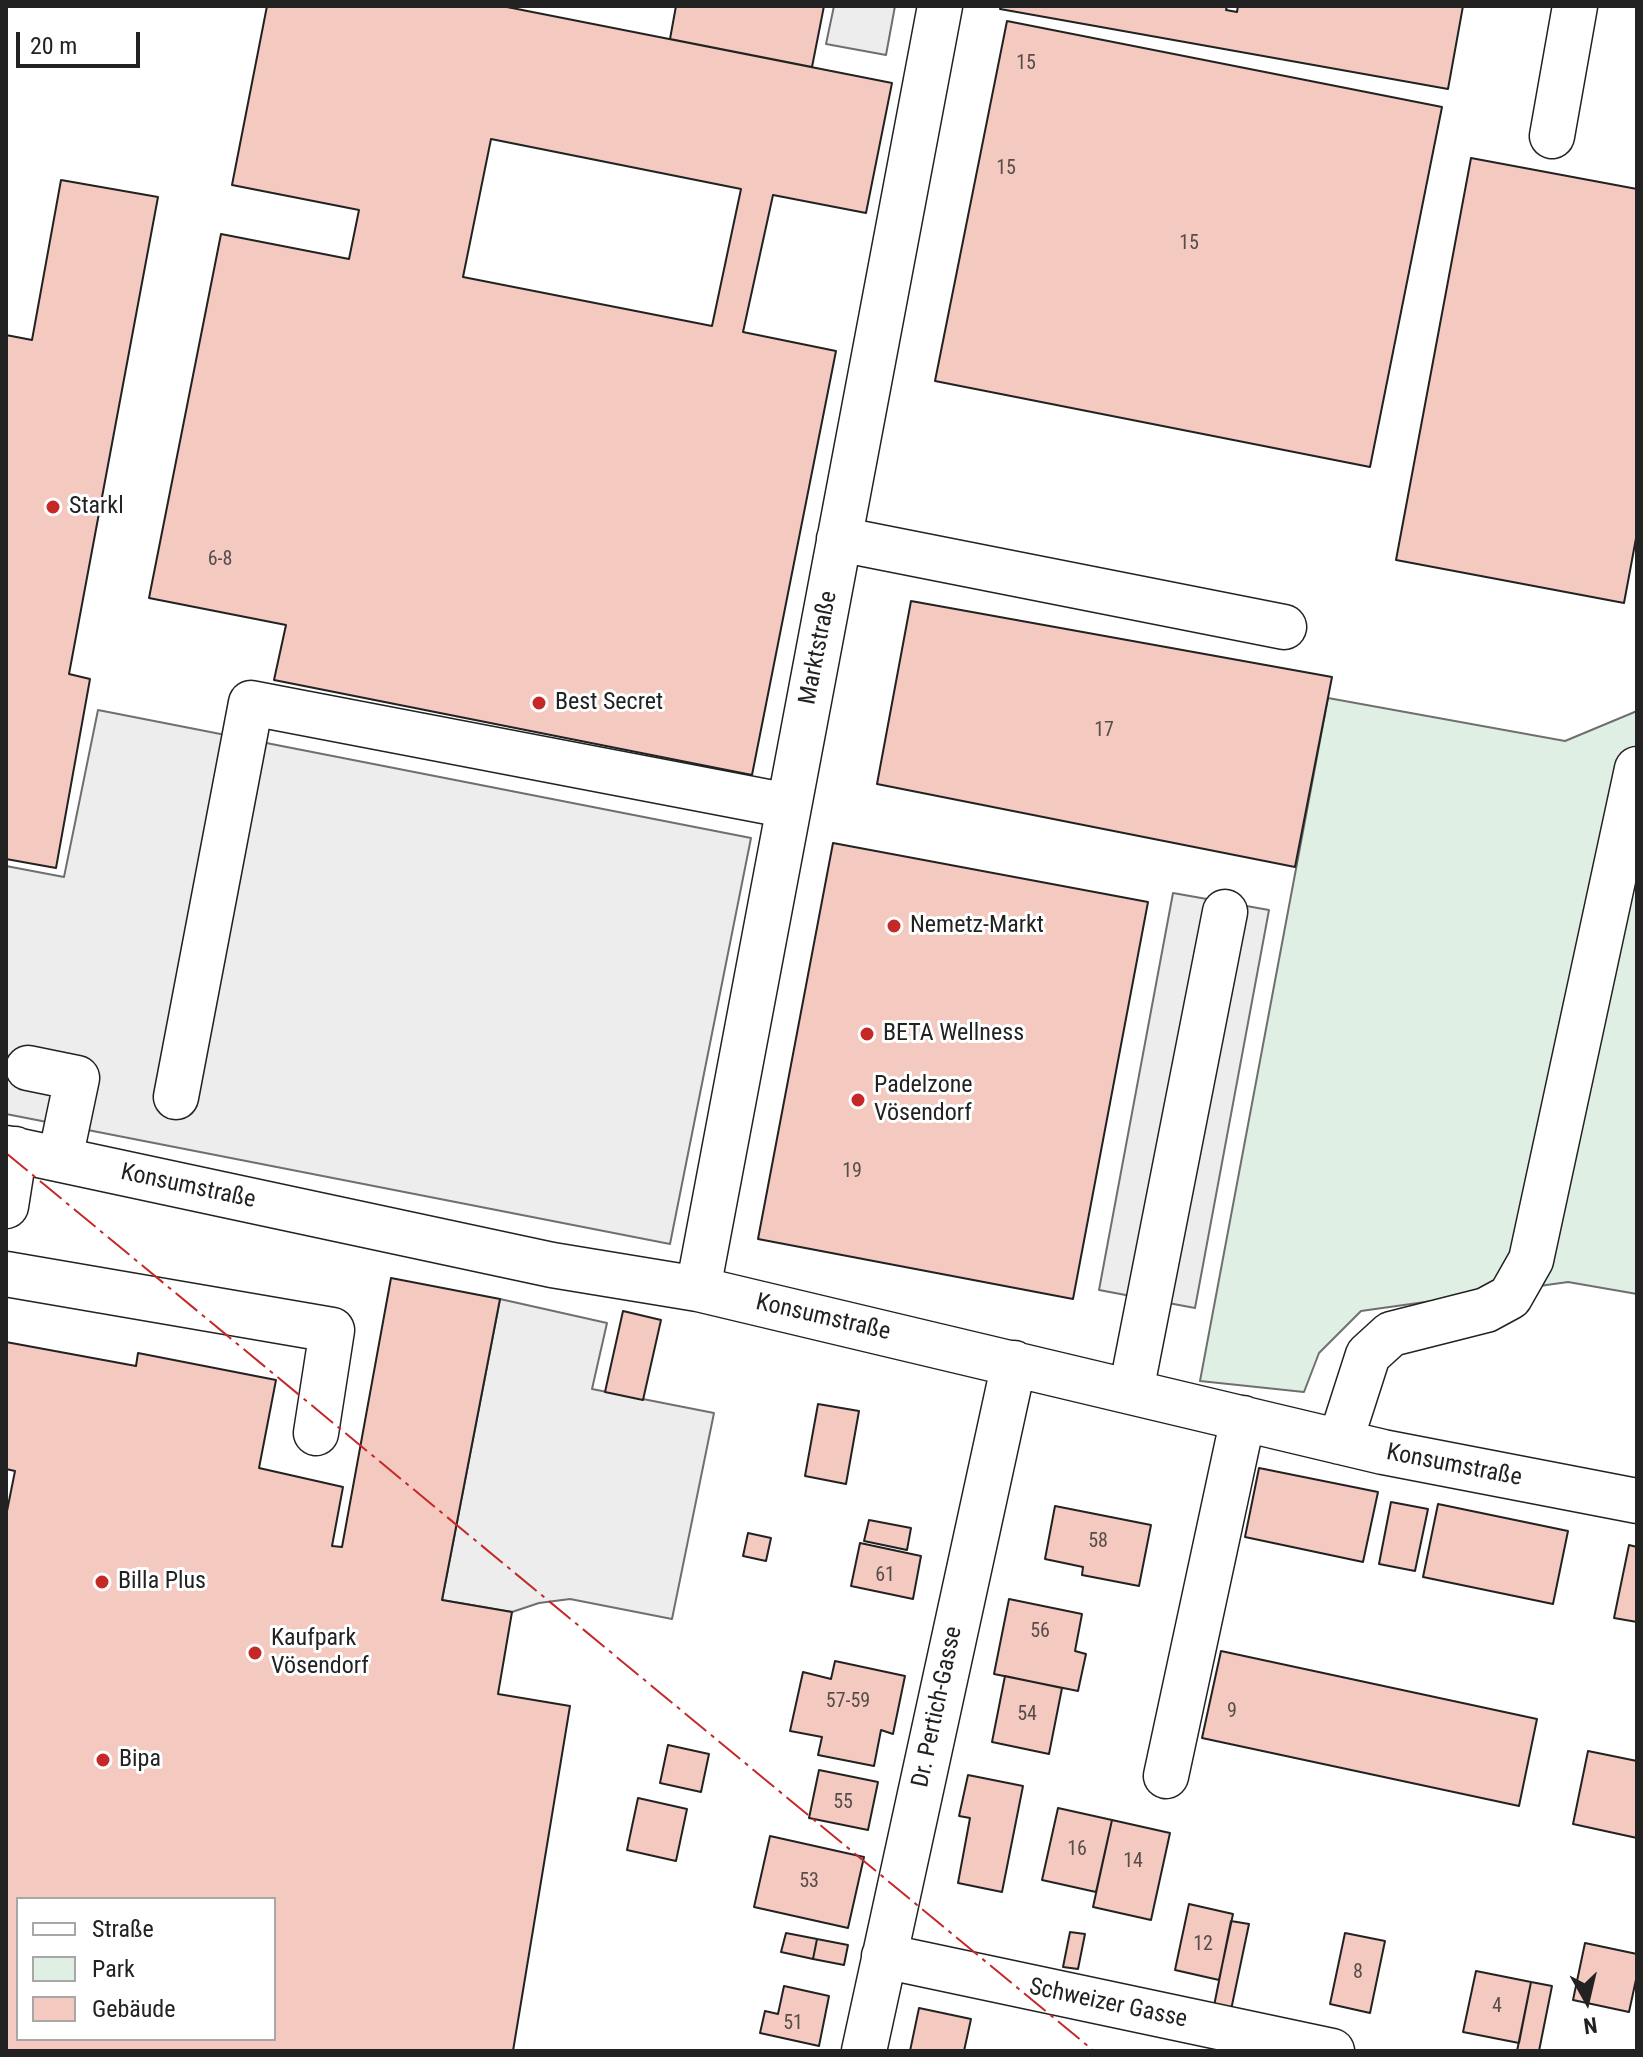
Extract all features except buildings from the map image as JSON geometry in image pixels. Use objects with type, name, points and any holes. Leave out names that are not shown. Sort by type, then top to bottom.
[{"type":"street","name":"Marktstraße","points":[[698,1289],[940,6]]},
{"type":"street","points":[[1552,136],[1575,6]]},
{"type":"street","points":[[839,539],[1284,627]]},
{"type":"street","points":[[176,1097],[251,703],[789,806]]},
{"type":"street","points":[[1340,1442],[1368,1355],[1391,1334],[1486,1310],[1498,1304],[1510,1297],[1531,1260],[1637,769]]},
{"type":"street","points":[[1131,1391],[1225,912]]},
{"type":"street","points":[[28,1068],[77,1078],[60,1159]]},
{"type":"street","points":[[6,1206],[10,1148]]},
{"type":"street","name":"Konsumstraße","points":[[10,1148],[552,1265],[698,1289],[1383,1452],[1637,1501]]},
{"type":"street","points":[[6,1274],[332,1330],[316,1433]]},
{"type":"street","name":"Dr. Pertich-Gasse","points":[[864,2051],[1014,1363]]},
{"type":"street","points":[[1166,1776],[1243,1418]]},
{"type":"street","name":"Schweizer Gasse","points":[[884,1956],[1332,2051]]},
{"type":"green space","points":[[1328,698],[1565,741],[1637,711],[1637,1294],[1568,1282],[1361,1311],[1319,1353],[1304,1392],[1200,1381]]},
{"type":"shaded area","points":[[834,6],[895,6],[886,55],[826,44]]},
{"type":"shaded area","points":[[98,710],[751,838],[670,1244],[6,1114],[6,866],[64,877]]},
{"type":"shaded area","points":[[1173,893],[1269,910],[1195,1308],[1099,1290]]},
{"type":"shaded area","points":[[500,1299],[607,1323],[592,1389],[714,1413],[672,1619],[570,1599],[539,1603],[512,1612],[442,1600]]},
{"type":"power","points":[[6,1153],[1094,2051]]},
{"type":"place","name":"Starkl","points":[[53,507]]},
{"type":"place","name":"Best Secret","points":[[539,703]]},
{"type":"place","name":"Nemetz-Markt","points":[[894,926]]},
{"type":"place","name":"BETA Wellness","points":[[867,1034]]},
{"type":"place","name":"Padelzone Vösendorf","points":[[858,1100]]},
{"type":"place","name":"Billa Plus","points":[[102,1582]]},
{"type":"place","name":"Kaufpark Vösendorf","points":[[255,1653]]},
{"type":"place","name":"Bipa","points":[[103,1760]]}]
